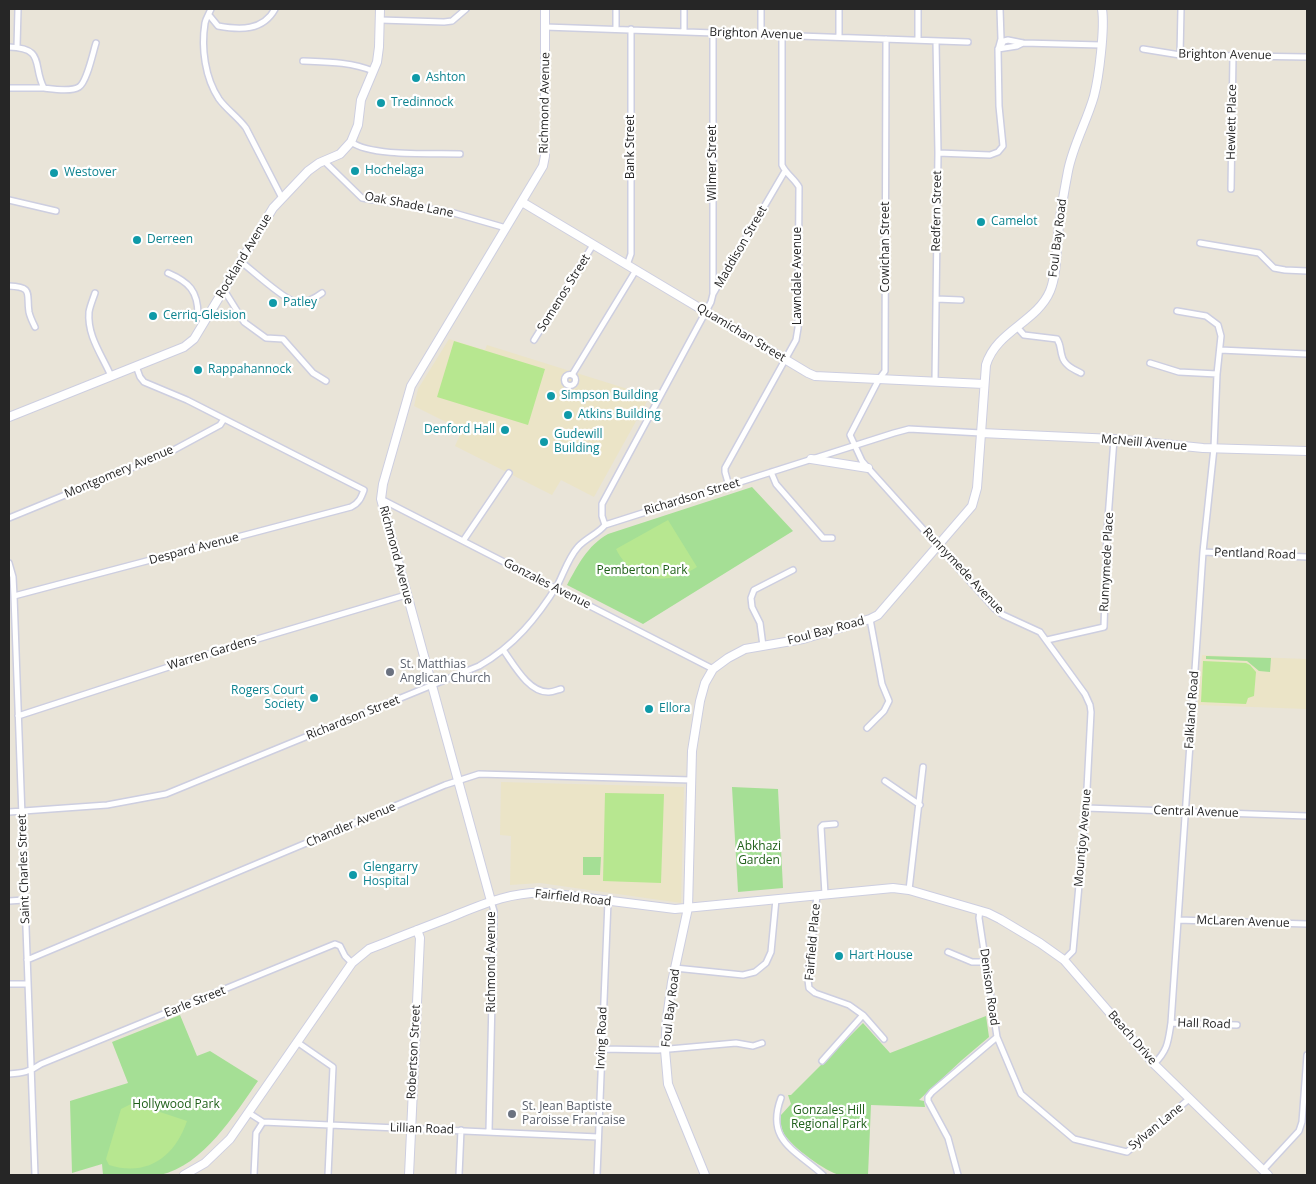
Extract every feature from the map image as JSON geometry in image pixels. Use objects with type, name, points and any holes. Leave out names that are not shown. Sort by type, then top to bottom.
[{"type":"street","points":[[17,47],[18,9]]},
{"type":"street","points":[[211,9],[206,20],[203,50],[212,86],[220,100],[239,118],[246,128],[282,198]]},
{"type":"street","points":[[209,16],[218,26],[254,27],[266,21],[275,9]]},
{"type":"street","points":[[380,9],[379,47],[373,71],[361,100],[358,125],[351,142],[358,148],[389,153],[460,154]]},
{"type":"street","points":[[380,20],[444,22],[452,20],[466,9]]},
{"type":"street","name":"Richmond Avenue","points":[[489,1131],[494,911],[381,499],[383,484],[411,386],[543,166],[545,156],[545,9]]},
{"type":"street","points":[[616,9],[616,30]]},
{"type":"street","points":[[684,9],[684,31]]},
{"type":"street","points":[[761,9],[761,34]]},
{"type":"street","points":[[839,9],[839,37]]},
{"type":"street","points":[[918,9],[918,40]]},
{"type":"street","points":[[938,153],[990,154],[998,152],[1003,146],[999,106],[998,50],[1001,39],[1000,9]]},
{"type":"street","name":"Foul Bay Road","points":[[705,1175],[668,1084],[665,1050],[670,993],[688,908],[693,738],[705,683],[712,669],[745,649],[803,639],[878,615],[972,506],[976,497],[986,365],[999,344],[1035,313],[1045,301],[1053,283],[1068,166],[1094,96],[1101,45],[1102,9]]},
{"type":"street","points":[[1180,55],[1181,9]]},
{"type":"street","name":"Brighton Avenue","points":[[545,27],[968,42]]},
{"type":"street","name":"Bank Street","points":[[627,265],[631,254],[631,29]]},
{"type":"street","name":"Wilmer Street","points":[[713,32],[713,294]]},
{"type":"street","points":[[782,35],[782,159],[785,172]]},
{"type":"street","name":"Cowichan Street","points":[[856,445],[850,435],[885,371],[886,364],[886,39]]},
{"type":"street","name":"Redfern Street","points":[[935,382],[938,153],[936,40]]},
{"type":"street","points":[[9,88],[68,89],[79,87],[85,78],[96,43]]},
{"type":"street","points":[[998,50],[1018,46],[1023,43],[1101,45]]},
{"type":"street","points":[[9,47],[29,50],[37,59],[40,81],[44,88]]},
{"type":"street","name":"Brighton Avenue","points":[[1143,49],[1180,55],[1307,57]]},
{"type":"street","name":"Hewlett Place","points":[[1231,189],[1233,56]]},
{"type":"street","points":[[303,61],[347,63],[373,71]]},
{"type":"street","name":"Rockland Avenue","points":[[9,417],[184,347],[194,339],[273,208],[308,171],[340,154],[351,142]]},
{"type":"street","name":"Oak Shade Lane","points":[[324,161],[362,198],[454,213],[506,228]]},
{"type":"street","name":"Maddison Street","points":[[605,525],[602,516],[602,504],[713,294],[785,172]]},
{"type":"street","name":"Lawndale Avenue","points":[[729,486],[725,468],[796,340],[798,328],[799,188],[796,182],[785,172]]},
{"type":"street","points":[[9,200],[56,211]]},
{"type":"street","name":"Quamichan Street","points":[[522,202],[815,376],[984,384]]},
{"type":"street","points":[[1200,243],[1259,253],[1274,268],[1307,271]]},
{"type":"street","name":"Somenos Street","points":[[534,340],[593,245]]},
{"type":"street","points":[[240,261],[294,302],[314,299],[322,293]]},
{"type":"street","points":[[572,375],[636,270]]},
{"type":"street","points":[[168,273],[191,287],[195,293],[198,315],[205,322]]},
{"type":"street","points":[[9,286],[21,287],[26,291],[29,296],[29,313],[35,327]]},
{"type":"street","points":[[224,290],[244,322],[266,338],[282,339],[314,373],[326,381]]},
{"type":"street","points":[[95,293],[89,312],[90,330],[94,343],[104,358],[111,376]]},
{"type":"street","points":[[936,299],[961,300]]},
{"type":"street","name":"Falkland Road","points":[[1154,1064],[1168,1047],[1171,1023],[1221,336],[1218,325],[1206,316],[1177,311]]},
{"type":"street","points":[[1017,327],[1024,335],[1057,339],[1064,361],[1081,373]]},
{"type":"street","points":[[1220,350],[1307,354]]},
{"type":"street","points":[[1150,363],[1179,372],[1217,374]]},
{"type":"street","points":[[136,366],[144,382],[187,400],[224,419]]},
{"type":"street","name":"Despard Avenue","points":[[14,596],[358,504],[364,490],[224,419]]},
{"type":"street","name":"Montgomery Avenue","points":[[9,518],[170,452],[220,425],[224,419]]},
{"type":"street","name":"Richardson Street","points":[[9,812],[107,805],[166,794],[432,687],[479,666],[504,651],[531,624],[555,588],[578,546],[600,531],[605,525],[894,432],[909,430],[981,433]]},
{"type":"street","name":"McNeill Avenue","points":[[981,433],[1114,439],[1177,446],[1307,451]]},
{"type":"street","name":"Runnymede Place","points":[[1047,640],[1104,627],[1114,439]]},
{"type":"street","name":"Runnymede Avenue","points":[[856,445],[862,461],[995,609],[1003,615],[1040,632],[1085,694],[1091,712]]},
{"type":"street","points":[[811,459],[868,468]]},
{"type":"street","points":[[771,472],[776,484],[823,538],[832,538]]},
{"type":"street","points":[[463,541],[508,473]]},
{"type":"street","name":"Gonzales Avenue","points":[[381,499],[712,669]]},
{"type":"street","name":"Pentland Road","points":[[1204,552],[1307,556]]},
{"type":"street","name":"Saint Charles Street","points":[[9,563],[13,577],[14,596],[35,1175]]},
{"type":"street","points":[[763,646],[760,623],[752,607],[751,598],[754,590],[793,570]]},
{"type":"street","name":"Warren Gardens","points":[[18,716],[227,648],[406,595]]},
{"type":"street","points":[[867,728],[884,711],[889,701],[882,684],[870,619]]},
{"type":"street","points":[[504,651],[526,680],[537,689],[548,692],[561,689]]},
{"type":"street","name":"Mountjoy Avenue","points":[[1064,960],[1073,950],[1086,808],[1091,712]]},
{"type":"street","points":[[909,890],[923,767]]},
{"type":"street","name":"Chandler Avenue","points":[[27,960],[478,774],[691,780]]},
{"type":"street","points":[[885,781],[920,805]]},
{"type":"street","name":"Central Avenue","points":[[1086,808],[1307,816]]},
{"type":"street","points":[[821,895],[821,827],[823,825],[835,824]]},
{"type":"street","name":"Fairfield Road","points":[[184,1175],[205,1163],[230,1139],[352,963],[369,950],[491,901],[513,895],[538,892],[664,909],[892,888],[909,890],[984,912]]},
{"type":"street","name":"Fairfield Place","points":[[821,895],[808,980],[809,988],[815,993],[849,1005],[863,1015],[884,1039]]},
{"type":"street","points":[[675,968],[743,975],[755,972],[766,963],[771,952],[776,899]]},
{"type":"street","points":[[9,901],[24,900]]},
{"type":"street","name":"Irving Road","points":[[597,1175],[608,901]]},
{"type":"street","name":"Beach Drive","points":[[984,912],[1000,919],[1064,960],[1154,1064],[1266,1173]]},
{"type":"street","name":"Denison Road","points":[[958,1175],[948,1138],[928,1101],[928,1097],[997,1037],[979,918],[984,912]]},
{"type":"street","name":"McLaren Avenue","points":[[1178,920],[1307,924]]},
{"type":"street","name":"Robertson Street","points":[[409,1175],[420,938],[417,930]]},
{"type":"street","name":"Earle Street","points":[[31,1071],[40,1064],[335,944],[340,946],[345,956],[352,963]]},
{"type":"street","points":[[948,952],[972,962],[986,962]]},
{"type":"street","points":[[9,984],[27,984]]},
{"type":"street","points":[[822,1061],[863,1015]]},
{"type":"street","name":"Hall Road","points":[[1171,1023],[1237,1025]]},
{"type":"street","name":"Sylvan Lane","points":[[997,1037],[1021,1094],[1074,1139],[1127,1152],[1189,1099]]},
{"type":"street","points":[[297,1042],[332,1067],[328,1175]]},
{"type":"street","points":[[602,1048],[665,1050],[736,1043],[753,1046],[762,1043]]},
{"type":"street","points":[[1266,1173],[1299,1130],[1302,1122],[1306,1089],[1307,1055]]},
{"type":"street","points":[[9,1074],[31,1071]]},
{"type":"street","points":[[781,1098],[776,1112],[775,1125],[780,1136],[799,1156],[823,1175]]},
{"type":"street","points":[[249,1113],[263,1122],[256,1133],[254,1175]]},
{"type":"street","name":"Lillian Road","points":[[263,1122],[598,1137]]},
{"type":"street","points":[[459,1175],[461,1130]]},
{"type":"shaded area","points":[[449,339],[485,350],[487,345],[650,396],[594,497],[561,480],[552,495],[455,446],[462,430],[414,406],[418,389]]},
{"type":"shaded area","points":[[1202,655],[1307,659],[1307,709],[1198,705]]},
{"type":"shaded area","points":[[501,782],[684,787],[681,903],[540,883],[510,885],[511,836],[500,835]]},
{"type":"green space","points":[[454,341],[545,369],[528,425],[437,397]]},
{"type":"green space","name":"Pemberton Park","points":[[752,487],[793,531],[643,624],[567,585],[579,563],[589,550],[608,534]]},
{"type":"green space","points":[[668,520],[697,567],[686,573],[663,579],[641,575],[623,560],[616,549]]},
{"type":"green space","points":[[1206,656],[1271,658],[1270,672],[1259,671],[1247,661],[1206,659]]},
{"type":"green space","points":[[1203,661],[1246,663],[1250,665],[1256,672],[1254,696],[1248,698],[1246,704],[1201,702]]},
{"type":"green space","name":"Abkhazi Garden","points":[[732,787],[778,789],[783,888],[738,892]]},
{"type":"green space","points":[[605,793],[664,794],[661,883],[603,881]]},
{"type":"green space","points":[[583,857],[601,857],[600,875],[583,875]]},
{"type":"green space","name":"Hollywood Park","points":[[180,1015],[197,1056],[210,1051],[258,1081],[239,1109],[204,1150],[176,1169],[154,1176],[103,1175],[102,1164],[72,1173],[70,1101],[128,1083],[112,1042]]},
{"type":"green space","name":"Gonzales Hill Regional Park","points":[[986,1016],[989,1037],[919,1100],[924,1101],[925,1107],[871,1105],[868,1175],[847,1176],[834,1173],[802,1152],[784,1134],[781,1125],[781,1115],[791,1104],[788,1095],[791,1095],[863,1023],[890,1053]]},
{"type":"green space","points":[[133,1103],[187,1121],[175,1145],[158,1161],[136,1168],[109,1165],[106,1159],[121,1109]]},
{"type":"place","name":"Ashton","points":[[416,78]]},
{"type":"place","name":"Tredinnock","points":[[381,103]]},
{"type":"place","name":"Hochelaga","points":[[355,171]]},
{"type":"place","name":"Westover","points":[[54,173]]},
{"type":"place","name":"Camelot","points":[[981,222]]},
{"type":"place","name":"Derreen","points":[[137,240]]},
{"type":"place","name":"Patley","points":[[273,303]]},
{"type":"place","name":"Cerriq-Gleision","points":[[153,316]]},
{"type":"place","name":"Rappahannock","points":[[198,370]]},
{"type":"place","name":"Simpson Building","points":[[551,396]]},
{"type":"place","name":"Atkins Building","points":[[568,415]]},
{"type":"place","name":"Denford Hall","points":[[505,430]]},
{"type":"place","name":"Gudewill Building","points":[[544,442]]},
{"type":"place","name":"St. Matthias Anglican Church","points":[[390,672]]},
{"type":"place","name":"Rogers Court Society","points":[[314,698]]},
{"type":"place","name":"Ellora","points":[[649,709]]},
{"type":"place","name":"Glengarry Hospital","points":[[353,875]]},
{"type":"place","name":"Hart House","points":[[839,956]]},
{"type":"place","name":"St. Jean Baptiste Paroisse Francaise","points":[[512,1114]]}]
